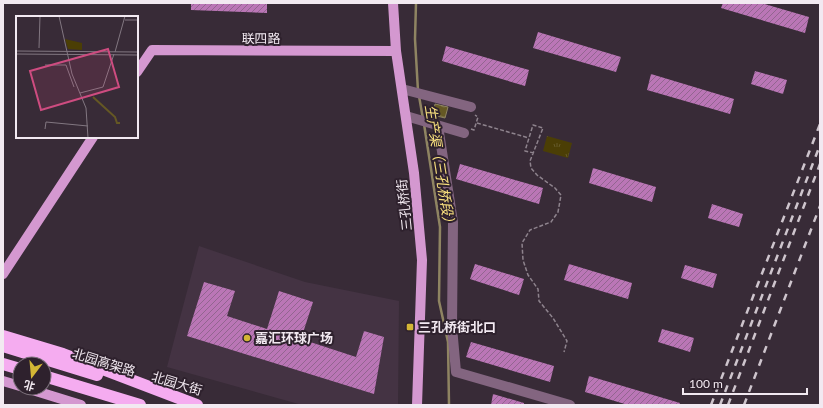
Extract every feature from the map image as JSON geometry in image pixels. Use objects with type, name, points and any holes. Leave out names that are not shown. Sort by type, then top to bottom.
[{"type":"highway","points":[[3,336],[63,354],[197,405]]},
{"type":"highway","name":"北园高架路","points":[[3,345],[197,405]]},
{"type":"highway","points":[[52,378],[140,405]]},
{"type":"main road","name":"三孔桥街","points":[[393,3],[396,51],[414,173],[422,260],[418,405]]},
{"type":"main road","name":"联四路","points":[[138,71],[152,50],[396,51]]},
{"type":"main road","points":[[3,274],[92,138]]},
{"type":"main road","name":"北园大街","points":[[3,345],[206,405]]},
{"type":"main road","points":[[52,396],[82,405]]},
{"type":"street","points":[[402,89],[471,107]]},
{"type":"street","points":[[406,116],[464,133]]},
{"type":"street","points":[[434,124],[452,222],[452,327],[456,372],[570,405]]},
{"type":"path","points":[[474,130],[478,117]]},
{"type":"path","points":[[476,123],[529,138]]},
{"type":"path","points":[[534,153],[526,151],[533,125],[543,128],[534,153],[530,161],[531,168],[536,175],[555,188],[561,195],[558,212],[551,222],[530,230],[522,243],[523,260],[528,275],[538,289],[539,301],[554,318],[567,341],[564,352]]},
{"type":"shaded area","points":[[199,246],[305,282],[399,301],[398,405],[302,405],[167,367]]},
{"type":"green space","points":[[547,136],[572,143],[568,158],[543,151]]},
{"type":"water","points":[[435,104],[448,107],[445,118],[433,115]]},
{"type":"building","points":[[191,3],[267,3],[267,13],[191,10]]},
{"type":"building","points":[[723,3],[761,3],[809,17],[805,33],[721,8]]},
{"type":"building","points":[[538,32],[621,57],[616,72],[533,48]]},
{"type":"building","points":[[446,46],[529,70],[525,86],[442,61]]},
{"type":"building","points":[[755,71],[787,80],[783,94],[751,84]]},
{"type":"building","points":[[651,74],[734,99],[730,114],[647,90]]},
{"type":"building","points":[[460,164],[543,188],[539,204],[456,179]]},
{"type":"building","points":[[593,168],[656,187],[652,202],[589,183]]},
{"type":"building","points":[[712,204],[743,214],[739,227],[708,218]]},
{"type":"building","points":[[475,264],[524,279],[519,295],[470,279]]},
{"type":"building","points":[[569,264],[632,283],[628,299],[564,280]]},
{"type":"building","points":[[685,265],[717,274],[713,288],[681,278]]},
{"type":"building","name":"嘉汇环球广场","points":[[204,282],[235,291],[227,316],[267,329],[279,291],[313,302],[301,339],[356,357],[364,331],[384,337],[374,394],[187,336]]},
{"type":"building","points":[[662,329],[694,338],[690,352],[658,342]]},
{"type":"building","points":[[471,342],[554,366],[550,382],[466,357]]},
{"type":"building","points":[[589,376],[680,403],[679,405],[628,405],[585,392]]},
{"type":"building","points":[[493,394],[524,403],[524,405],[491,405]]},
{"type":"waterway","name":"生产渠（三孔桥段）","points":[[416,3],[415,39],[418,91]]},
{"type":"waterway","name":"生产渠（三孔桥段）","points":[[419,96],[423,119]]},
{"type":"waterway","name":"生产渠（三孔桥段）","points":[[424,124],[440,227],[439,301],[448,342],[449,405]]},
{"type":"railway","points":[[711,405],[820,124]]},
{"type":"railway","points":[[720,405],[820,145]]},
{"type":"railway","points":[[728,405],[820,164]]},
{"type":"railway","points":[[744,405],[820,206]]},
{"type":"place","name":"三孔桥街北口","points":[[410,327]]},
{"type":"place","name":"嘉汇环球广场","points":[[247,338]]}]
